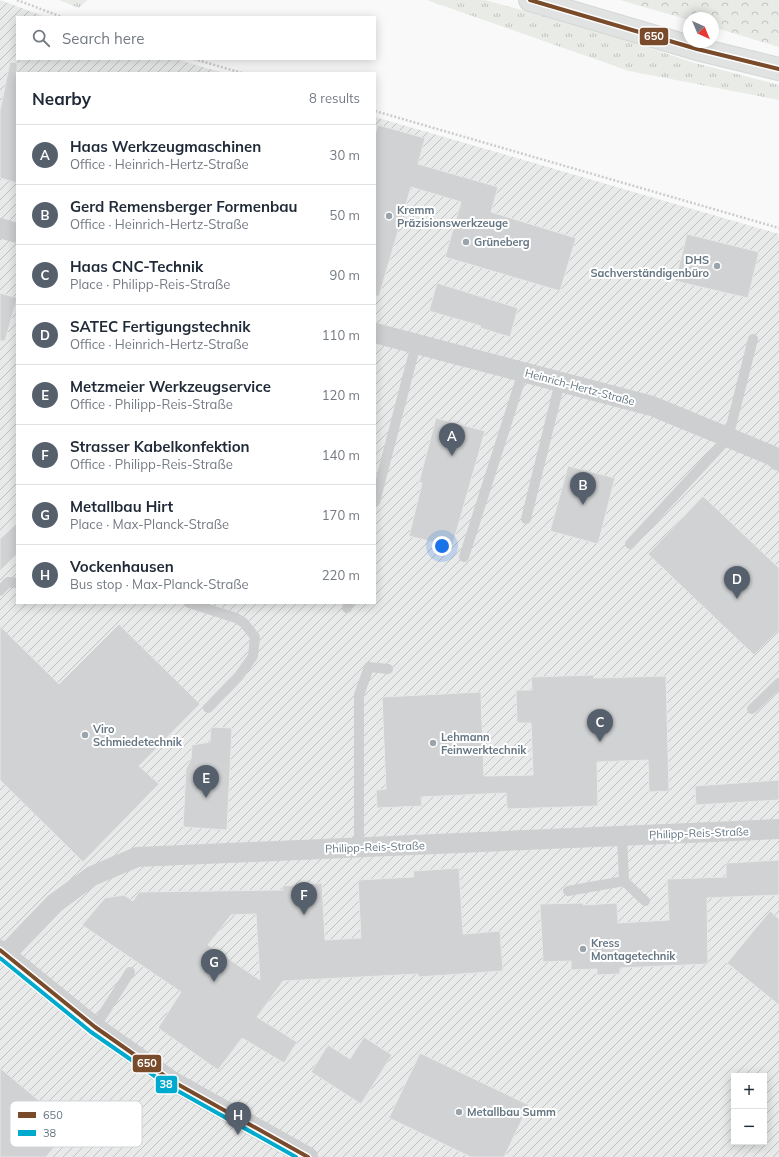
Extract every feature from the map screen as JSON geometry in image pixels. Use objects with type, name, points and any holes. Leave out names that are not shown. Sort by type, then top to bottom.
[{"type":"main road","points":[[530,0],[697,49],[779,69]]},
{"type":"street","points":[[0,228],[16,233]]},
{"type":"street","name":"Heinrich-Hertz-Straße","points":[[376,333],[652,406],[773,456],[779,461]]},
{"type":"street","name":"Philipp-Reis-Straße","points":[[3,952],[55,903],[92,876],[137,857],[779,829]]},
{"type":"street","points":[[3,952],[95,1027],[172,1081],[308,1157]]},
{"type":"lane","points":[[630,544],[728,438],[753,339]]},
{"type":"lane","points":[[376,498],[416,344]]},
{"type":"lane","points":[[464,557],[523,372]]},
{"type":"lane","points":[[526,519],[560,382]]},
{"type":"lane","points":[[0,591],[8,582],[16,583]]},
{"type":"lane","points":[[192,604],[236,618],[244,623],[255,637],[253,656],[239,676],[208,708]]},
{"type":"lane","points":[[358,848],[359,695],[369,667],[388,670]]},
{"type":"lane","points":[[752,709],[779,683]]},
{"type":"lane","points":[[622,836],[624,881],[645,901]]},
{"type":"lane","points":[[568,891],[624,881]]},
{"type":"lane","points":[[95,1027],[130,972]]},
{"type":"path","points":[[16,0],[59,16]]},
{"type":"path","points":[[197,60],[239,72]]},
{"type":"path","points":[[376,112],[779,228]]},
{"type":"shaded area","points":[[0,0],[43,16],[16,16],[16,60],[178,60],[220,72],[16,72],[16,604],[376,604],[376,117],[779,234],[779,1157],[0,1157]]},
{"type":"green space","points":[[59,0],[87,0],[79,8]]},
{"type":"green space","points":[[427,0],[485,0],[612,35],[691,62],[779,85],[779,100],[629,71]]},
{"type":"green space","points":[[620,0],[779,0],[779,47],[719,29],[719,12],[683,12],[683,18]]},
{"type":"building","points":[[10,62],[17,63],[16,183],[0,178],[0,111]]},
{"type":"building","points":[[378,125],[425,138],[418,164],[498,187],[491,212],[576,238],[560,291],[445,257],[461,202],[411,187],[379,296],[376,296],[376,132]]},
{"type":"building","name":"DHS Sachverständigenbüro","points":[[687,234],[759,252],[748,298],[675,281]]},
{"type":"building","points":[[437,283],[518,308],[510,337],[480,328],[481,326],[429,311]]},
{"type":"building","points":[[0,293],[16,298],[16,302],[5,341],[0,341]]},
{"type":"building","points":[[436,418],[485,431],[452,547],[409,536],[422,483],[419,482]]},
{"type":"building","points":[[568,466],[615,478],[598,544],[550,531]]},
{"type":"building","points":[[703,496],[779,568],[779,630],[754,655],[648,554]]},
{"type":"building","points":[[16,524],[16,555],[0,571],[0,539]]},
{"type":"building","name":"Viro Schmiedetechnik","points":[[119,624],[200,704],[139,766],[159,784],[83,862],[0,780],[0,626],[59,684]]},
{"type":"building","points":[[594,675],[594,678],[666,676],[669,791],[649,792],[648,760],[597,762],[598,806],[507,809],[506,793],[421,797],[422,806],[377,808],[376,790],[386,789],[382,697],[481,692],[484,776],[533,775],[531,723],[517,723],[516,690],[532,690],[531,677]]},
{"type":"building","points":[[211,727],[232,728],[227,830],[183,827],[186,769],[191,759],[192,745],[210,742]]},
{"type":"building","points":[[779,780],[779,800],[696,805],[695,786]]},
{"type":"building","points":[[779,860],[779,895],[707,898],[708,964],[620,968],[620,974],[597,975],[597,969],[571,970],[571,961],[543,962],[540,904],[583,903],[583,905],[617,903],[618,923],[669,920],[667,879],[726,877],[726,863]]},
{"type":"building","points":[[459,868],[463,934],[500,931],[503,971],[418,977],[418,974],[283,981],[257,1017],[297,1042],[284,1063],[242,1038],[218,1070],[158,1028],[181,992],[82,925],[105,898],[124,895],[133,901],[139,892],[283,890],[282,886],[322,883],[325,940],[361,938],[358,880],[414,877],[413,871]],"holes":[[[256,914],[260,980],[208,945],[231,915]]]},
{"type":"building","points":[[770,911],[779,919],[779,1005],[727,963]]},
{"type":"building","points":[[364,1037],[392,1055],[361,1104],[311,1072],[328,1045],[350,1059]]},
{"type":"building","name":"Metallbau Summ","points":[[420,1053],[529,1105],[504,1157],[471,1157],[389,1118]]},
{"type":"building","points":[[0,1068],[40,1101],[10,1101],[10,1147],[54,1147],[46,1157],[0,1157]]},
{"type":"transit line","name":"650","points":[[530,0],[697,49],[779,69]]},
{"type":"transit line","name":"650","points":[[0,950],[95,1027],[172,1081],[308,1157]]},
{"type":"transit line","name":"38","points":[[0,958],[91,1032],[169,1086],[296,1157]]},
{"type":"place","name":"Kremm Präzisionswerkzeuge","points":[[389,216]]},
{"type":"place","name":"Grüneberg","points":[[466,242]]},
{"type":"place","name":"DHS Sachverständigenbüro","points":[[717,266]]},
{"type":"place","name":"Haas Werkzeugmaschinen","points":[[452,456]]},
{"type":"place","name":"Gerd Remensberger Formenbau","points":[[583,505]]},
{"type":"place","name":"SATEC Fertigungstechnik","points":[[737,599]]},
{"type":"place","name":"Viro Schmiedetechnik","points":[[85,735]]},
{"type":"place","name":"Haas CNC-Technik","points":[[600,742]]},
{"type":"place","name":"Lehmann Feinwerktechnik","points":[[433,743]]},
{"type":"place","name":"Metzmeier Werkzeugservice","points":[[206,798]]},
{"type":"place","name":"Strasser Kabelkonfektion","points":[[304,915]]},
{"type":"place","name":"Kress Montagetechnik","points":[[583,949]]},
{"type":"place","name":"Metallbau Hirt","points":[[214,982]]},
{"type":"place","name":"Metallbau Summ","points":[[459,1112]]},
{"type":"place","name":"Vockenhausen","points":[[238,1135]]}]
